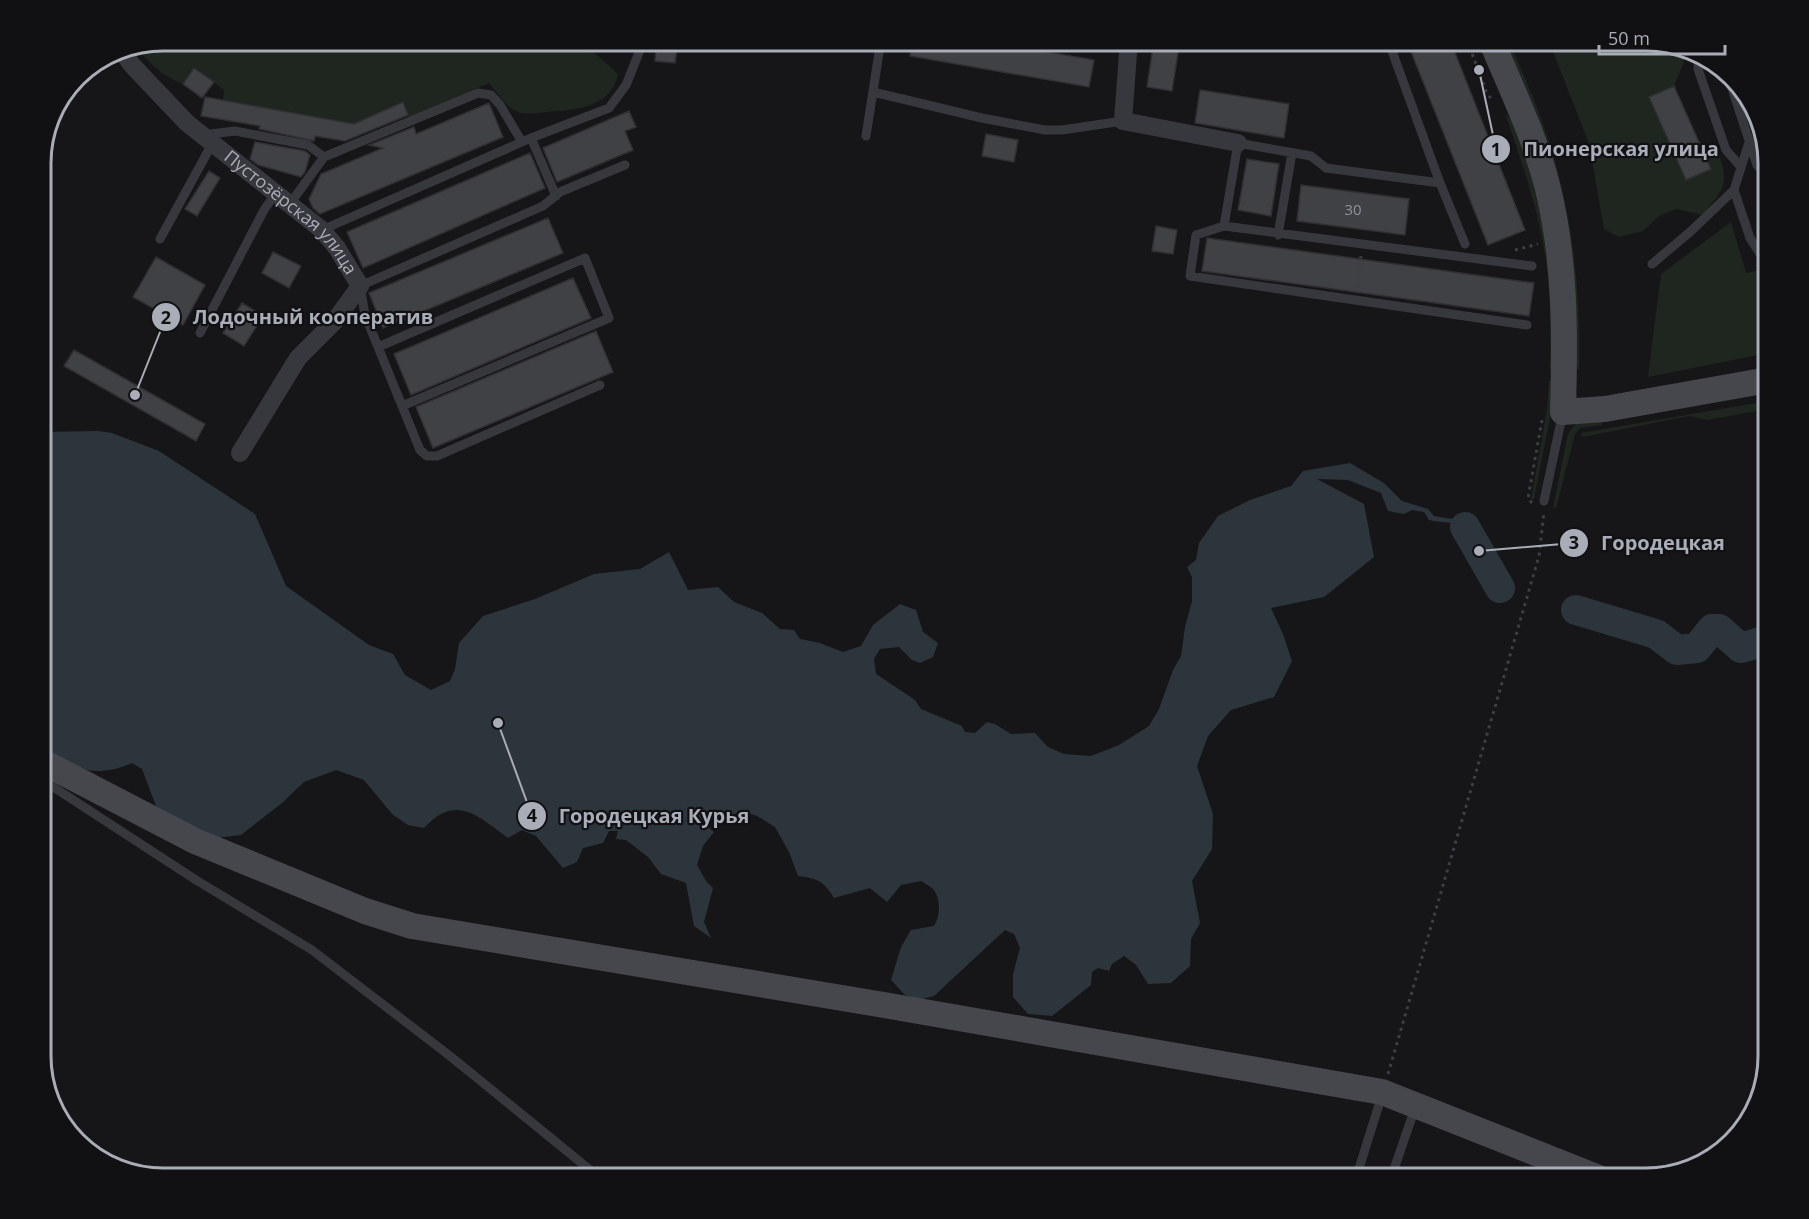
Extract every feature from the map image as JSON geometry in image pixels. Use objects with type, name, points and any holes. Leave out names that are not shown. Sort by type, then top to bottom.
[{"type":"main road","points":[[1496,51],[1524,118],[1547,185],[1558,242],[1565,330],[1563,412],[1605,409],[1758,382]]},
{"type":"main road","points":[[51,766],[195,842],[365,911],[412,926],[1382,1092],[1571,1168]]},
{"type":"street","points":[[1128,51],[1123,121],[1238,144]]},
{"type":"street","name":"Пустозёрская улица","points":[[126,57],[187,123],[322,230],[337,248],[360,286],[334,322],[298,358],[240,453]]},
{"type":"lane","points":[[322,230],[526,140],[609,108],[626,85],[640,51]]},
{"type":"lane","points":[[866,136],[879,51]]},
{"type":"lane","points":[[1392,51],[1440,183],[1465,244]]},
{"type":"lane","points":[[1698,64],[1702,82],[1726,150],[1741,166]]},
{"type":"lane","points":[[873,92],[982,118],[1045,130],[1062,130],[1123,121]]},
{"type":"lane","points":[[200,333],[264,210],[282,200],[324,157],[478,93],[490,95],[500,105],[526,140],[556,196]]},
{"type":"lane","points":[[1734,93],[1758,166]]},
{"type":"lane","points":[[160,238],[207,139],[235,131],[308,145],[324,157]]},
{"type":"lane","points":[[1652,264],[1734,190],[1749,142]]},
{"type":"lane","points":[[1224,226],[1238,144],[1311,156],[1326,168],[1440,183]]},
{"type":"lane","points":[[1278,235],[1292,153]]},
{"type":"lane","points":[[600,385],[437,456],[427,456],[420,450],[365,315],[360,286],[543,206],[560,192],[625,165]]},
{"type":"lane","points":[[1734,190],[1750,238],[1758,251]]},
{"type":"lane","points":[[1527,325],[1190,276],[1196,235],[1224,226],[1278,235],[1533,266]]},
{"type":"lane","points":[[378,347],[585,258],[609,318],[402,406]]},
{"type":"lane","points":[[1544,501],[1563,412]]},
{"type":"lane","points":[[51,786],[196,880],[312,950],[450,1056],[587,1168]]},
{"type":"lane","points":[[1359,1168],[1382,1092]]},
{"type":"lane","points":[[1395,1168],[1416,1106]]},
{"type":"path","points":[[1471,51],[1486,91],[1498,110]]},
{"type":"path","points":[[1538,234],[1540,244]]},
{"type":"path","points":[[1355,300],[1363,245]]},
{"type":"path","points":[[1382,1092],[1539,556],[1544,519]]},
{"type":"shaded area","points":[[155,51],[588,51],[596,54],[618,74],[608,94],[580,108],[521,113],[505,103],[489,83],[409,117],[402,103],[354,124],[223,100],[224,90],[195,68],[183,84],[169,77],[141,53]]},
{"type":"shaded area","points":[[1506,51],[1513,51],[1537,107],[1562,188],[1576,278],[1579,369],[1575,369]]},
{"type":"shaded area","points":[[1553,51],[1646,51],[1661,52],[1684,58],[1674,86],[1649,98],[1686,180],[1710,169],[1704,154],[1713,150],[1718,153],[1724,173],[1720,193],[1703,215],[1676,209],[1659,216],[1643,231],[1619,237],[1604,229],[1589,144]]},
{"type":"shaded area","points":[[1505,113],[1514,121],[1531,175],[1550,254],[1553,369],[1550,369],[1549,297],[1542,236],[1528,182]]},
{"type":"shaded area","points":[[1731,222],[1746,273],[1758,270],[1758,355],[1648,377],[1661,274]]},
{"type":"shaded area","points":[[1549,381],[1552,381],[1551,413],[1534,499],[1531,499],[1547,410]]},
{"type":"shaded area","points":[[1758,403],[1758,411],[1707,420],[1689,416],[1582,437],[1581,433]]},
{"type":"shaded area","points":[[1601,419],[1602,425],[1580,428],[1575,434],[1556,508],[1553,508],[1569,432],[1580,422]]},
{"type":"shaded area","points":[[51,432],[112,433],[159,451],[255,514],[286,586],[369,645],[393,654],[405,675],[431,690],[450,681],[455,669],[459,643],[483,616],[535,599],[594,574],[640,569],[669,552],[688,590],[718,587],[734,602],[762,613],[780,629],[794,630],[800,639],[820,643],[843,652],[861,646],[873,625],[900,604],[916,610],[923,632],[938,643],[933,657],[920,663],[912,660],[899,647],[880,649],[874,659],[876,674],[915,700],[921,709],[962,726],[965,732],[975,733],[987,722],[1011,734],[1035,733],[1048,747],[1064,754],[1091,756],[1119,745],[1149,726],[1159,709],[1173,670],[1181,656],[1192,601],[1192,577],[1187,567],[1196,560],[1199,543],[1218,516],[1250,500],[1291,486],[1303,471],[1350,463],[1384,483],[1402,501],[1428,509],[1434,516],[1458,520],[1465,527],[1429,520],[1424,512],[1412,510],[1404,514],[1388,511],[1381,493],[1348,480],[1317,479],[1364,504],[1374,557],[1324,597],[1271,608],[1292,661],[1274,697],[1231,710],[1208,736],[1197,766],[1213,814],[1212,849],[1192,881],[1200,923],[1191,939],[1190,966],[1171,983],[1148,984],[1136,965],[1124,956],[1112,964],[1109,971],[1098,968],[1092,972],[1091,985],[1052,1016],[1028,1014],[1013,997],[1013,974],[1020,948],[1014,934],[1005,930],[934,996],[918,1000],[905,995],[891,980],[901,947],[911,930],[934,926],[936,922],[939,904],[934,890],[921,881],[901,885],[887,902],[870,888],[834,898],[827,887],[819,881],[798,876],[789,852],[775,827],[757,816],[742,811],[722,819],[701,822],[714,832],[703,846],[697,865],[713,888],[704,922],[711,938],[694,926],[686,883],[661,874],[648,857],[626,840],[616,839],[618,831],[609,831],[603,843],[583,848],[577,862],[563,868],[536,836],[522,830],[508,838],[487,822],[467,812],[457,810],[446,812],[436,817],[424,828],[408,825],[392,814],[364,780],[336,770],[304,782],[282,803],[241,835],[215,838],[158,811],[142,769],[132,763],[112,770],[100,771],[81,769],[63,761],[51,753]]},
{"type":"building","points":[[656,51],[677,51],[675,63],[655,61]]},
{"type":"building","points":[[911,51],[1043,51],[1094,60],[1089,87],[910,56]]},
{"type":"building","points":[[1152,51],[1178,51],[1172,91],[1147,87]]},
{"type":"building","points":[[1411,51],[1454,51],[1525,230],[1488,245]]},
{"type":"building","points":[[194,68],[214,82],[202,98],[183,84]]},
{"type":"building","points":[[1674,86],[1711,169],[1686,180],[1649,97]]},
{"type":"building","points":[[1200,90],[1289,104],[1284,138],[1195,123]]},
{"type":"building","points":[[205,97],[354,124],[403,102],[408,115],[345,141],[315,136],[314,141],[259,129],[260,126],[201,116]]},
{"type":"building","points":[[489,103],[503,137],[320,214],[313,208],[309,199],[321,174],[383,148],[369,145],[414,127],[416,134]]},
{"type":"building","points":[[629,111],[636,127],[625,131],[633,150],[557,182],[543,148]]},
{"type":"building","points":[[986,134],[1018,140],[1014,162],[982,156]]},
{"type":"building","points":[[255,142],[305,151],[310,155],[305,172],[301,177],[258,165],[250,159]]},
{"type":"building","points":[[530,153],[545,188],[363,268],[347,232]]},
{"type":"building","points":[[1247,159],[1279,164],[1271,216],[1238,210]]},
{"type":"building","points":[[209,171],[220,178],[197,216],[185,209]]},
{"type":"building","points":[[1301,185],[1409,199],[1405,235],[1297,221]]},
{"type":"building","points":[[548,218],[563,253],[383,328],[369,293]]},
{"type":"building","points":[[1156,226],[1177,230],[1173,254],[1152,251]]},
{"type":"building","points":[[1207,238],[1534,283],[1529,316],[1202,271]]},
{"type":"building","points":[[273,252],[301,266],[289,288],[262,273]]},
{"type":"building","points":[[156,257],[205,285],[183,325],[133,297]]},
{"type":"building","points":[[573,278],[591,318],[411,395],[394,354]]},
{"type":"building","points":[[242,303],[263,316],[244,346],[223,333]]},
{"type":"building","points":[[596,331],[613,372],[433,448],[416,407]]},
{"type":"building","points":[[74,350],[205,424],[196,441],[64,366]]},
{"type":"waterway","points":[[1465,527],[1500,588]]},
{"type":"waterway","points":[[1576,610],[1656,634],[1677,650],[1697,648],[1712,629],[1719,629],[1741,648],[1758,643]]},
{"type":"place","name":"Пионерская улица","points":[[1479,70]]},
{"type":"place","name":"Лодочный кооператив","points":[[135,395]]},
{"type":"place","name":"Городецкая","points":[[1479,551]]},
{"type":"place","name":"Городецкая Курья","points":[[498,723]]}]
